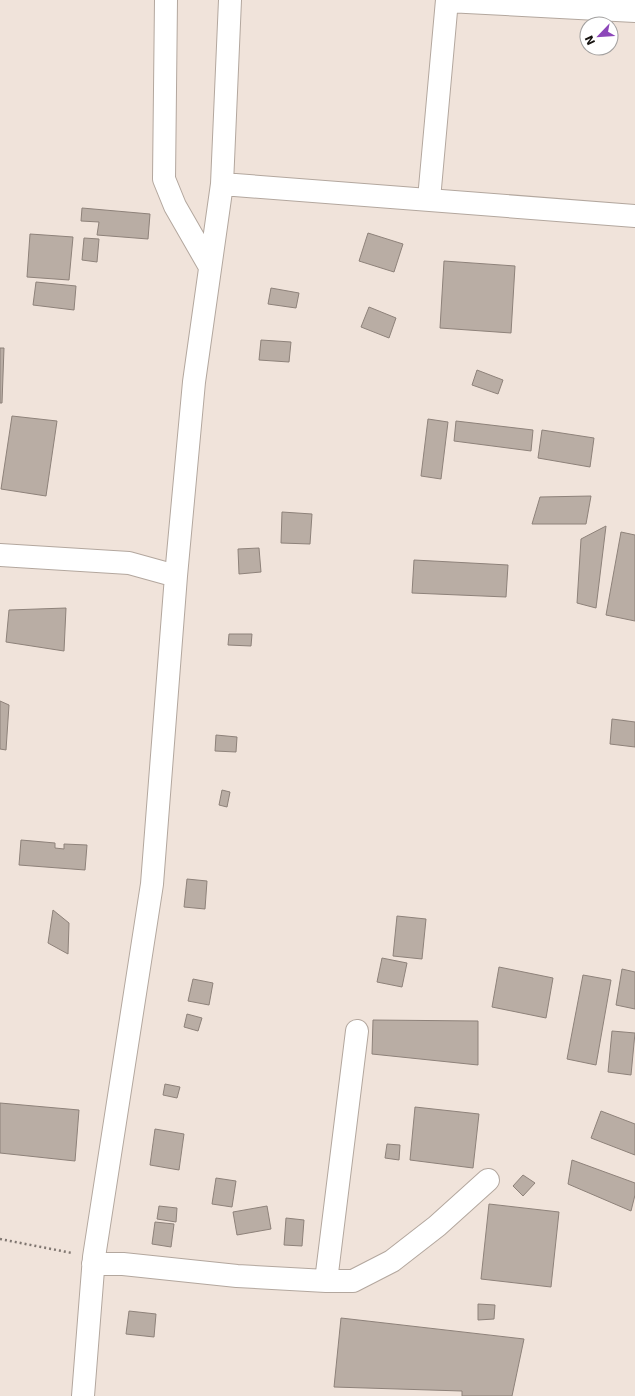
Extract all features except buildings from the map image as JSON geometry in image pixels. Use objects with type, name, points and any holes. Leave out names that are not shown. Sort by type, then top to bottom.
[{"type":"street","points":[[166,0],[164,179],[175,206],[210,267]]},
{"type":"street","points":[[83,1396],[94,1260],[152,884],[176,576],[194,382],[222,184],[230,0]]},
{"type":"street","points":[[429,199],[447,0],[635,11]]},
{"type":"street","points":[[222,184],[635,216]]},
{"type":"street","points":[[0,555],[129,563],[176,576]]},
{"type":"street","points":[[326,1281],[357,1031]]},
{"type":"street","points":[[94,1260],[238,1276],[353,1281],[392,1261],[437,1226],[488,1180]]},
{"type":"path","points":[[0,1239],[94,1260]]}]
